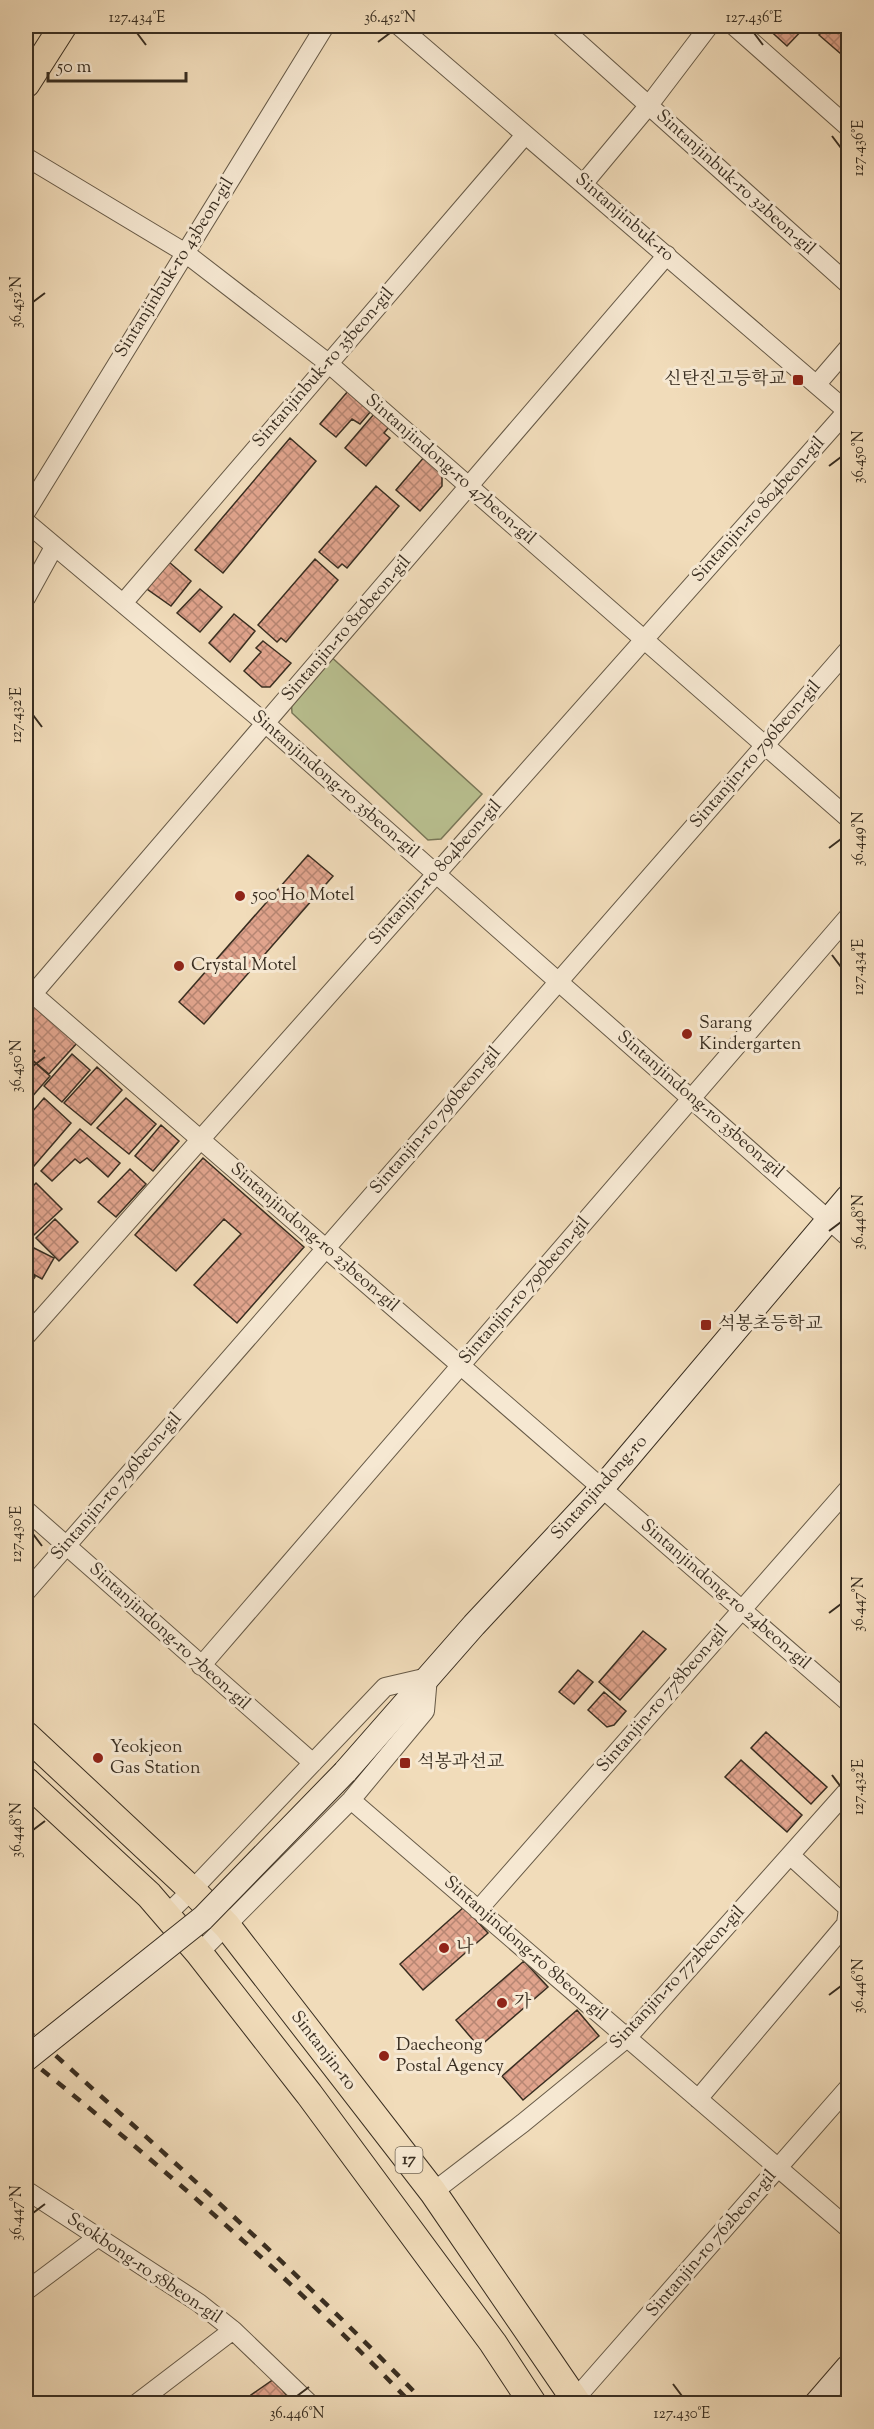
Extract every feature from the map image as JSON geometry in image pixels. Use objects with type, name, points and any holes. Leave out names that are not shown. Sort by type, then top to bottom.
[{"type":"main road","points":[[26,84],[63,26]]},
{"type":"main road","name":"Sintanjindong-ro","points":[[26,2059],[203,1918],[345,1772],[474,1625],[602,1488],[849,1197]]},
{"type":"main road","name":"Sintanjin-ro","points":[[26,1735],[192,1890],[227,1926],[433,2192],[576,2401]]},
{"type":"main road","name":"Sintanjin-ro","points":[[26,1781],[149,1895],[199,1953],[300,2083],[493,2343],[533,2403]]},
{"type":"main road","points":[[300,2083],[302,2071],[307,2066],[317,2069],[335,2091],[347,2100],[367,2108]]},
{"type":"main road","points":[[816,2403],[849,2367]]},
{"type":"street","name":"Sintanjinbuk-ro 43beon-gil","points":[[26,512],[325,26]]},
{"type":"street","name":"Sintanjinbuk-ro","points":[[399,26],[848,411]]},
{"type":"street","name":"Sintanjinbuk-ro 32beon-gil","points":[[560,26],[849,284]]},
{"type":"street","name":"Sintanjinbuk-ro 32beon-gil","points":[[584,183],[649,105],[709,26]]},
{"type":"street","points":[[734,26],[849,127]]},
{"type":"street","name":"Sintanjinbuk-ro 35beon-gil","points":[[124,602],[525,135]]},
{"type":"street","name":"Sintanjindong-ro 47beon-gil","points":[[26,157],[184,252],[328,363],[849,818]]},
{"type":"street","name":"Sintanjin-ro 810beon-gil","points":[[28,995],[667,255]]},
{"type":"street","points":[[817,384],[849,348]]},
{"type":"street","name":"Sintanjin-ro 804beon-gil","points":[[26,1336],[848,411]]},
{"type":"street","name":"Sintanjindong-ro 35beon-gil","points":[[26,522],[54,548],[124,602],[265,723],[435,874],[693,1097],[849,1237]]},
{"type":"street","points":[[26,598],[54,548]]},
{"type":"street","name":"Sintanjin-ro 796beon-gil","points":[[26,1592],[849,650]]},
{"type":"street","name":"Sintanjin-ro 790beon-gil","points":[[201,1666],[849,917]]},
{"type":"street","name":"Sintanjindong-ro 23beon-gil","points":[[28,995],[462,1365],[602,1488]]},
{"type":"street","name":"Sintanjindong-ro 24beon-gil","points":[[602,1488],[849,1702]]},
{"type":"street","name":"Sintanjin-ro 778beon-gil","points":[[478,1910],[849,1489]]},
{"type":"street","name":"Sintanjindong-ro 7beon-gil","points":[[26,1510],[313,1764]]},
{"type":"street","points":[[166,1915],[386,1687],[428,1677],[425,1711],[351,1800],[199,1953]]},
{"type":"street","name":"Sintanjin-ro 772beon-gil","points":[[433,2192],[523,2123],[627,2038],[849,1790]]},
{"type":"street","name":"Sintanjindong-ro 8beon-gil","points":[[351,1800],[849,2228]]},
{"type":"street","points":[[698,2099],[846,1924],[848,1908],[790,1855]]},
{"type":"street","name":"Sintanjin-ro 762beon-gil","points":[[576,2401],[849,2088]]},
{"type":"street","name":"Seokbong-ro 58beon-gil","points":[[26,2190],[190,2297],[233,2330],[310,2403]]},
{"type":"street","points":[[26,2291],[98,2237]]},
{"type":"street","points":[[136,2403],[233,2330]]},
{"type":"green space","points":[[328,654],[482,794],[441,839],[428,840],[292,713],[291,697]]},
{"type":"building","points":[[765,26],[806,26],[787,46]]},
{"type":"building","points":[[827,26],[848,26],[848,46],[841,54],[819,35]]},
{"type":"building","points":[[348,391],[371,411],[360,424],[352,419],[336,437],[320,424]]},
{"type":"building","points":[[374,414],[389,427],[384,433],[390,438],[366,466],[345,448]]},
{"type":"building","points":[[290,438],[316,461],[223,573],[195,550]]},
{"type":"building","points":[[425,456],[442,471],[442,486],[420,511],[396,490]]},
{"type":"building","points":[[376,486],[399,506],[347,568],[342,564],[338,568],[319,552]]},
{"type":"building","points":[[315,559],[338,580],[286,642],[281,638],[277,642],[258,625]]},
{"type":"building","points":[[169,562],[191,581],[171,606],[147,589]]},
{"type":"building","points":[[200,589],[222,607],[200,632],[177,613]]},
{"type":"building","points":[[234,614],[255,631],[230,662],[209,643]]},
{"type":"building","points":[[263,641],[291,663],[270,687],[262,687],[244,671],[261,652],[256,648]]},
{"type":"building","points":[[308,855],[333,876],[204,1024],[179,1002]]},
{"type":"building","points":[[32,1005],[77,1043],[49,1074],[29,1057],[35,1051],[26,1043],[26,1012]]},
{"type":"building","points":[[72,1054],[90,1070],[62,1102],[44,1086]]},
{"type":"building","points":[[26,1055],[50,1076],[31,1098],[26,1093]]},
{"type":"building","points":[[97,1067],[122,1090],[91,1125],[64,1103]]},
{"type":"building","points":[[44,1098],[71,1123],[34,1166],[26,1160],[26,1119]]},
{"type":"building","points":[[126,1098],[156,1124],[129,1154],[97,1128]]},
{"type":"building","points":[[161,1125],[179,1141],[153,1171],[135,1156]]},
{"type":"building","points":[[80,1129],[120,1163],[108,1177],[87,1158],[80,1163],[75,1159],[52,1181],[41,1171]]},
{"type":"building","points":[[203,1158],[304,1247],[237,1323],[194,1285],[241,1234],[224,1219],[176,1271],[135,1235]]},
{"type":"building","points":[[130,1169],[146,1184],[116,1217],[98,1202]]},
{"type":"building","points":[[36,1183],[62,1209],[34,1235],[26,1227],[26,1193]]},
{"type":"building","points":[[55,1219],[78,1242],[59,1261],[36,1238]]},
{"type":"building","points":[[32,1247],[54,1258],[42,1279],[26,1270],[26,1257]]},
{"type":"building","points":[[26,1271],[35,1277],[26,1289]]},
{"type":"building","points":[[643,1631],[666,1649],[620,1700],[599,1682]]},
{"type":"building","points":[[578,1670],[593,1682],[574,1704],[559,1692]]},
{"type":"building","points":[[604,1692],[626,1711],[614,1725],[607,1727],[588,1710]]},
{"type":"building","points":[[766,1732],[827,1787],[811,1804],[751,1748]]},
{"type":"building","points":[[741,1760],[802,1815],[787,1832],[725,1777]]},
{"type":"building","name":"나","points":[[464,1907],[488,1933],[423,1990],[400,1964]]},
{"type":"building","name":"가","points":[[524,1961],[548,1987],[479,2047],[456,2020]]},
{"type":"building","points":[[577,2010],[599,2036],[523,2100],[502,2076]]},
{"type":"building","points":[[274,2379],[293,2404],[257,2404],[251,2395]]},
{"type":"railway","points":[[26,2029],[179,2166],[329,2307],[426,2404]]},
{"type":"railway","points":[[26,2057],[225,2224],[367,2358],[412,2404]]},
{"type":"place","name":"신탄진고등학교","points":[[798,380]]},
{"type":"place","name":"500 Ho Motel","points":[[240,896]]},
{"type":"place","name":"Crystal Motel","points":[[179,966]]},
{"type":"place","name":"Sarang Kindergarten","points":[[687,1034]]},
{"type":"place","name":"석봉초등학교","points":[[706,1325]]},
{"type":"place","name":"Yeokjeon Gas Station","points":[[98,1758]]},
{"type":"place","name":"석봉과선교","points":[[405,1763]]},
{"type":"place","name":"나","points":[[444,1948]]},
{"type":"place","name":"가","points":[[502,2003]]},
{"type":"place","name":"Daecheong Postal Agency","points":[[384,2056]]}]
